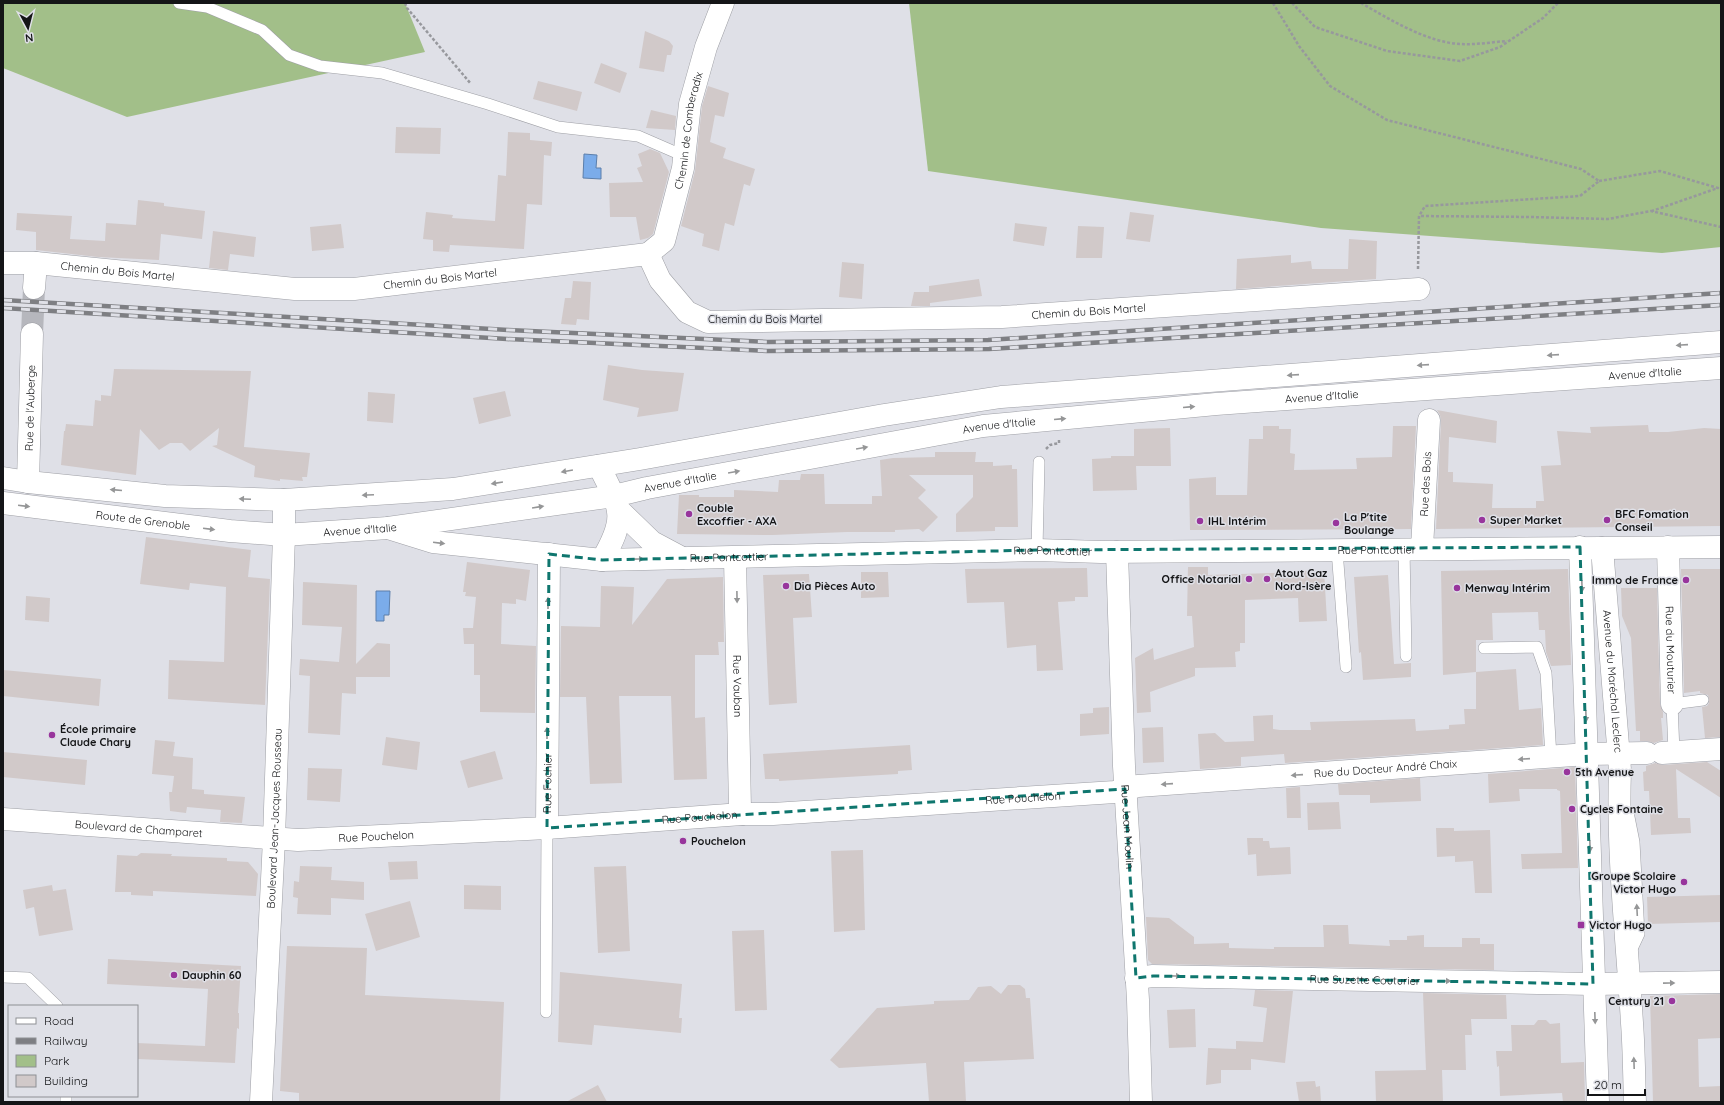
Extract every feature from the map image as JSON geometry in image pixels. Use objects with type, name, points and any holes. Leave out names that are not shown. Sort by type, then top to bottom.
[{"type":"street","name":"Chemin de Comberadix","points":[[648,254],[664,241],[683,168],[690,104],[706,48],[723,3]]},
{"type":"street","name":"Chemin du Bois Martel","points":[[3,263],[36,263],[295,289],[354,289],[648,254],[660,280],[687,312],[708,322],[1002,317],[1419,289]]},
{"type":"street","points":[[34,288],[36,263]]},
{"type":"street","name":"Rue de l'Auberge","points":[[28,482],[32,334]]},
{"type":"street","points":[[3,478],[28,482],[166,496],[284,500],[453,490],[599,466],[884,415],[1001,397],[1721,342]]},
{"type":"street","name":"Avenue d'Italie","points":[[284,535],[388,528],[616,503],[655,486],[983,426],[1216,404],[1721,368]]},
{"type":"street","name":"Rue des Bois","points":[[1413,548],[1429,420]]},
{"type":"street","points":[[599,466],[616,503],[652,542],[682,558]]},
{"type":"street","name":"Boulevard Jean-Jacques Rousseau","points":[[260,1102],[274,839],[284,500]]},
{"type":"street","name":"Route de Grenoble","points":[[3,503],[230,531],[284,535]]},
{"type":"street","points":[[602,560],[612,542],[618,525],[616,503]]},
{"type":"street","name":"Rue Pontcottier","points":[[388,528],[433,542],[602,560],[1037,550],[1117,552],[1721,546]]},
{"type":"street","points":[[1580,547],[1588,754],[1598,1102]]},
{"type":"street","name":"Rue du Mouturier","points":[[1668,547],[1672,704]]},
{"type":"street","name":"Avenue du Maréchal Leclerc","points":[[1602,548],[1619,762],[1619,806],[1636,1102]]},
{"type":"street","name":"Rue Jean Moulin","points":[[1117,552],[1125,789],[1136,978],[1141,1102]]},
{"type":"street","name":"Rue Fochier","points":[[547,828],[549,554]]},
{"type":"street","name":"Rue Vauban","points":[[735,558],[740,809],[742,814]]},
{"type":"street","name":"Rue du Docteur André Chaix","points":[[1125,789],[1138,786],[1588,754],[1619,762],[1661,753],[1720,750]]},
{"type":"street","name":"Rue Pouchelon","points":[[274,839],[298,840],[547,828],[742,814],[773,814],[1115,792],[1125,789]]},
{"type":"street","name":"Boulevard de Champaret","points":[[3,819],[274,839]]},
{"type":"street","name":"Rue Suzette Couturier","points":[[1136,978],[1153,976],[1594,984],[1721,982]]},
{"type":"lane","points":[[179,3],[206,7],[262,30],[289,55],[320,66],[382,73],[488,104],[558,127],[638,136],[684,156]]},
{"type":"lane","points":[[1037,550],[1039,462]]},
{"type":"lane","points":[[1406,656],[1413,548]]},
{"type":"lane","points":[[1337,550],[1346,667]]},
{"type":"lane","points":[[1484,648],[1537,647],[1546,673],[1551,757]]},
{"type":"lane","points":[[1672,704],[1703,700]]},
{"type":"lane","name":"Rue du Mouturier","points":[[1661,753],[1672,704]]},
{"type":"lane","name":"Rue Fochier","points":[[546,1012],[547,828]]},
{"type":"lane","points":[[3,977],[28,978],[56,1005]]},
{"type":"path","points":[[405,3],[407,8],[488,104]]},
{"type":"path","points":[[1273,3],[1300,46],[1330,86],[1387,120],[1581,169],[1599,181]]},
{"type":"path","points":[[1292,3],[1315,27],[1387,51],[1460,61],[1500,47],[1543,18],[1558,3]]},
{"type":"path","points":[[1361,3],[1410,30],[1442,41],[1460,44],[1508,41]]},
{"type":"path","points":[[1419,289],[1419,216],[1425,206],[1580,196],[1599,181],[1660,171],[1719,188]]},
{"type":"path","points":[[1419,216],[1608,219],[1651,211],[1719,188]]},
{"type":"path","points":[[1651,211],[1721,228]]},
{"type":"path","points":[[1039,462],[1044,452],[1050,445],[1059,443],[1060,435]]},
{"type":"highlighted area","points":[[1580,547],[1593,984],[1153,976],[1136,978],[1125,789],[547,828],[549,554],[602,560],[1037,550]]},
{"type":"green space","points":[[3,3],[405,3],[425,52],[127,117],[3,68]]},
{"type":"green space","points":[[909,3],[1721,3],[1721,247],[1662,253],[1321,228],[928,171]]},
{"type":"water","points":[[584,154],[597,155],[596,168],[601,168],[601,179],[583,178]]},
{"type":"water","points":[[376,591],[390,591],[389,615],[384,615],[384,621],[376,621]]},
{"type":"building","points":[[645,31],[669,41],[673,46],[671,55],[667,55],[664,72],[639,68]]},
{"type":"building","points":[[601,63],[627,73],[620,93],[594,83]]},
{"type":"building","points":[[538,81],[582,92],[577,111],[533,99]]},
{"type":"building","points":[[708,86],[729,93],[724,117],[715,115],[710,142],[726,148],[723,158],[755,169],[750,186],[744,184],[734,226],[725,223],[719,251],[702,246],[704,234],[681,226],[695,171],[702,106]]},
{"type":"building","points":[[651,110],[676,116],[675,130],[646,128]]},
{"type":"building","points":[[396,127],[441,128],[440,154],[395,153]]},
{"type":"building","points":[[508,132],[530,133],[530,140],[552,142],[551,156],[544,155],[542,205],[527,204],[524,249],[450,245],[449,252],[433,251],[433,240],[423,239],[426,212],[453,215],[452,218],[495,221],[498,175],[506,176]]},
{"type":"building","points":[[650,149],[660,153],[669,172],[653,234],[648,238],[640,240],[636,217],[610,217],[609,183],[643,182],[637,168],[642,166],[638,154]]},
{"type":"building","points":[[138,200],[164,203],[164,206],[205,211],[202,239],[161,234],[159,260],[98,257],[36,250],[36,232],[16,230],[17,213],[72,216],[70,239],[105,241],[106,223],[136,225]]},
{"type":"building","points":[[1130,212],[1154,215],[1150,242],[1126,239]]},
{"type":"building","points":[[1015,223],[1047,227],[1044,246],[1013,241]]},
{"type":"building","points":[[341,224],[344,248],[312,251],[310,227]]},
{"type":"building","points":[[1078,226],[1104,227],[1102,258],[1076,258]]},
{"type":"building","points":[[213,231],[256,237],[254,257],[230,254],[228,270],[209,268]]},
{"type":"building","points":[[1349,239],[1377,241],[1376,279],[1236,289],[1237,259],[1291,255],[1291,263],[1311,261],[1312,269],[1348,269]]},
{"type":"building","points":[[842,262],[864,264],[862,299],[839,297]]},
{"type":"building","points":[[979,279],[982,296],[930,303],[930,306],[911,306],[914,292],[929,292],[929,286]]},
{"type":"building","points":[[573,281],[591,282],[589,320],[577,319],[576,325],[561,324],[565,298],[571,298]]},
{"type":"building","points":[[608,365],[642,370],[684,373],[678,411],[637,417],[639,408],[603,400]]},
{"type":"building","points":[[114,369],[251,371],[244,447],[310,453],[307,477],[302,477],[303,481],[280,479],[280,481],[254,477],[255,466],[212,446],[217,445],[219,428],[190,451],[182,443],[170,443],[159,450],[140,429],[136,475],[61,465],[66,424],[93,426],[95,400],[101,401],[101,395],[111,396]]},
{"type":"building","points":[[505,391],[511,416],[479,424],[473,398]]},
{"type":"building","points":[[368,392],[395,394],[393,423],[367,421]]},
{"type":"building","points":[[1437,410],[1497,421],[1496,443],[1449,437],[1448,472],[1453,472],[1453,482],[1493,484],[1492,508],[1536,508],[1536,501],[1544,501],[1541,466],[1561,465],[1557,431],[1591,433],[1590,427],[1648,425],[1649,432],[1668,432],[1704,428],[1721,429],[1721,526],[1436,529],[1441,421]]},
{"type":"building","points":[[1263,426],[1279,426],[1279,429],[1291,429],[1290,453],[1295,454],[1294,470],[1357,469],[1356,458],[1392,457],[1393,426],[1416,426],[1411,529],[1190,530],[1189,479],[1216,477],[1216,495],[1247,495],[1249,439],[1263,439]]},
{"type":"building","points":[[1170,428],[1171,466],[1136,466],[1137,490],[1093,491],[1092,459],[1111,458],[1111,456],[1134,456],[1134,429]]},
{"type":"building","points":[[935,452],[976,452],[975,462],[993,462],[993,466],[1012,465],[1012,469],[1017,469],[1018,527],[995,527],[995,531],[956,532],[956,514],[973,497],[973,475],[909,475],[926,490],[918,498],[938,517],[923,532],[919,529],[895,530],[895,532],[773,535],[677,534],[679,495],[699,495],[699,497],[734,497],[734,490],[778,492],[779,480],[800,480],[801,474],[824,474],[825,504],[872,504],[872,496],[882,496],[880,460],[893,458],[935,457]]},
{"type":"building","points":[[146,537],[251,550],[248,577],[270,579],[265,705],[168,699],[169,660],[224,662],[226,587],[190,583],[189,590],[140,584]]},
{"type":"building","points":[[467,562],[530,570],[526,601],[516,599],[516,604],[502,603],[501,644],[536,646],[535,713],[480,712],[480,675],[474,675],[474,644],[464,644],[463,628],[473,628],[476,597],[465,596],[466,592],[463,592]]},
{"type":"building","points":[[1188,567],[1208,567],[1208,575],[1324,570],[1327,621],[1299,622],[1298,598],[1245,600],[1245,643],[1240,643],[1240,651],[1235,652],[1236,667],[1195,668],[1195,676],[1150,692],[1151,712],[1137,713],[1135,658],[1153,648],[1154,660],[1194,647],[1192,616],[1187,616]]},
{"type":"building","points":[[1087,568],[1088,597],[1075,597],[1075,601],[1058,602],[1063,670],[1037,671],[1036,645],[1007,648],[1004,602],[967,603],[965,569]]},
{"type":"building","points":[[1568,569],[1571,665],[1551,666],[1546,652],[1545,630],[1539,630],[1538,612],[1492,613],[1493,640],[1476,640],[1476,672],[1443,675],[1441,571]]},
{"type":"building","points":[[1681,569],[1721,569],[1721,737],[1705,738],[1702,707],[1707,706],[1709,703],[1708,695],[1700,693],[1700,691],[1684,693]]},
{"type":"building","points":[[861,572],[888,572],[889,597],[861,598]]},
{"type":"building","points":[[809,574],[812,617],[793,618],[797,703],[769,705],[763,575]]},
{"type":"building","points":[[1388,575],[1394,664],[1411,663],[1411,677],[1363,680],[1361,652],[1359,653],[1354,577]]},
{"type":"building","points":[[723,577],[724,642],[718,642],[719,655],[695,655],[695,718],[705,717],[707,779],[674,780],[671,696],[619,696],[622,783],[590,784],[586,697],[560,697],[561,626],[600,627],[601,586],[634,587],[632,625],[667,579]]},
{"type":"building","points":[[303,582],[357,585],[356,664],[377,643],[390,644],[390,677],[356,677],[356,694],[342,693],[340,735],[308,733],[310,676],[299,675],[300,659],[339,662],[342,627],[302,625]]},
{"type":"building","points":[[1621,588],[1657,588],[1660,704],[1663,712],[1663,718],[1661,718],[1663,740],[1654,743],[1640,741],[1640,731],[1636,731],[1631,638],[1622,616]]},
{"type":"building","points":[[26,596],[50,598],[49,622],[25,620]]},
{"type":"building","points":[[1516,669],[1519,710],[1541,708],[1543,745],[1285,763],[1284,754],[1241,757],[1241,766],[1200,769],[1198,734],[1215,733],[1225,742],[1254,741],[1253,716],[1273,715],[1273,729],[1280,730],[1311,730],[1310,722],[1415,719],[1416,731],[1449,729],[1449,725],[1465,724],[1464,709],[1476,709],[1476,672]]},
{"type":"building","points":[[3,670],[101,679],[99,706],[3,696]]},
{"type":"building","points":[[1109,707],[1109,734],[1080,736],[1080,714],[1093,713],[1093,708]]},
{"type":"building","points":[[1163,727],[1164,762],[1143,763],[1142,728]]},
{"type":"building","points":[[386,737],[420,742],[417,770],[382,765]]},
{"type":"building","points":[[155,740],[175,742],[173,756],[193,758],[192,789],[204,790],[204,794],[245,797],[242,823],[220,822],[221,810],[187,807],[186,813],[170,811],[169,792],[172,792],[174,776],[152,774]]},
{"type":"building","points":[[910,745],[912,770],[898,771],[898,774],[779,781],[779,779],[765,779],[763,754]]},
{"type":"building","points":[[495,751],[503,779],[468,788],[460,761]]},
{"type":"building","points":[[3,752],[87,760],[85,785],[3,777]]},
{"type":"building","points":[[1707,762],[1721,771],[1721,798],[1676,769],[1678,818],[1690,818],[1691,833],[1651,835],[1649,791],[1644,791],[1643,772],[1646,771],[1646,766],[1655,763],[1663,765]]},
{"type":"building","points":[[1575,767],[1578,868],[1522,869],[1521,854],[1562,853],[1560,791],[1557,789],[1519,789],[1520,801],[1489,803],[1488,774]]},
{"type":"building","points":[[308,768],[342,769],[340,802],[307,800]]},
{"type":"building","points":[[1420,778],[1421,801],[1370,803],[1370,795],[1339,795],[1338,784]]},
{"type":"building","points":[[1300,787],[1301,818],[1287,818],[1286,788]]},
{"type":"building","points":[[1339,802],[1341,829],[1308,830],[1307,803]]},
{"type":"building","points":[[1436,828],[1454,828],[1454,831],[1490,830],[1492,893],[1475,893],[1473,861],[1455,862],[1455,856],[1437,857]]},
{"type":"building","points":[[1247,838],[1263,838],[1263,841],[1269,841],[1270,848],[1290,847],[1291,874],[1257,876],[1256,854],[1248,855]]},
{"type":"building","points":[[863,850],[865,930],[834,932],[831,851]]},
{"type":"building","points":[[141,853],[172,854],[171,856],[227,858],[227,861],[248,862],[258,874],[256,896],[153,891],[153,896],[131,895],[131,892],[115,892],[117,855],[137,856]]},
{"type":"building","points":[[417,861],[418,879],[390,880],[388,862]]},
{"type":"building","points":[[300,866],[332,867],[331,880],[364,882],[364,900],[331,898],[331,915],[297,914],[298,898],[293,897],[294,881],[299,882]]},
{"type":"building","points":[[626,866],[630,951],[598,953],[594,867]]},
{"type":"building","points":[[52,885],[53,891],[66,889],[73,930],[39,936],[34,907],[26,909],[23,890]]},
{"type":"building","points":[[464,885],[501,886],[501,910],[464,909]]},
{"type":"building","points":[[1721,895],[1721,922],[1648,924],[1647,897]]},
{"type":"building","points":[[410,901],[420,937],[376,951],[365,914]]},
{"type":"building","points":[[1146,917],[1169,918],[1194,937],[1194,944],[1229,943],[1229,948],[1274,949],[1274,947],[1324,947],[1323,925],[1348,925],[1349,944],[1390,946],[1389,940],[1407,940],[1407,936],[1424,935],[1424,947],[1462,947],[1462,938],[1480,938],[1480,944],[1494,944],[1494,970],[1152,964],[1148,960]]},
{"type":"building","points":[[764,930],[767,1010],[735,1011],[732,931]]},
{"type":"building","points":[[287,946],[367,948],[365,995],[504,1002],[500,1102],[299,1102],[299,1093],[280,1091]]},
{"type":"building","points":[[108,959],[241,966],[238,1013],[239,1029],[237,1028],[235,1063],[138,1059],[138,1043],[205,1046],[208,989],[107,984]]},
{"type":"building","points":[[560,972],[682,984],[679,1018],[682,1018],[681,1033],[594,1025],[592,1045],[558,1042]]},
{"type":"building","points":[[1008,985],[1020,985],[1025,989],[1026,998],[1030,998],[1034,1059],[964,1062],[966,1102],[929,1102],[926,1063],[839,1068],[830,1060],[877,1008],[934,1004],[934,1001],[969,1000],[978,987],[991,986],[1001,994]]},
{"type":"building","points":[[1255,990],[1293,991],[1285,1063],[1251,1059],[1251,1070],[1221,1070],[1221,1083],[1206,1085],[1208,1048],[1236,1049],[1236,1041],[1263,1042],[1267,1008],[1253,1006]]},
{"type":"building","points":[[1423,993],[1506,995],[1507,1019],[1471,1019],[1472,1035],[1465,1035],[1466,1070],[1442,1070],[1443,1102],[1376,1102],[1375,1071],[1426,1070]]},
{"type":"building","points":[[1721,994],[1721,1038],[1698,1039],[1699,1087],[1721,1086],[1721,1102],[1653,1102],[1650,996]]},
{"type":"building","points":[[1195,1009],[1196,1047],[1169,1048],[1167,1010]]},
{"type":"building","points":[[1538,1020],[1546,1020],[1550,1024],[1560,1023],[1561,1063],[1584,1062],[1585,1102],[1563,1102],[1562,1093],[1500,1096],[1499,1066],[1497,1067],[1496,1051],[1512,1051],[1511,1025],[1534,1025]]},
{"type":"building","points":[[1315,1081],[1316,1087],[1320,1086],[1321,1102],[1299,1102],[1296,1082]]},
{"type":"building","points":[[598,1085],[607,1102],[566,1102]]},
{"type":"tunnel","points":[[32,334],[34,288]]},
{"type":"railway","points":[[3,300],[508,330],[767,342],[988,340],[1721,293]]},
{"type":"railway","points":[[3,308],[507,339],[767,351],[989,349],[1721,305]]},
{"type":"place","name":"Couble Excoffier - AXA","points":[[689,514]]},
{"type":"place","name":"Super Market","points":[[1482,520]]},
{"type":"place","name":"BFC Fomation Conseil","points":[[1607,520]]},
{"type":"place","name":"IHL Intérim","points":[[1200,521]]},
{"type":"place","name":"La P'tite Boulange","points":[[1336,523]]},
{"type":"place","name":"Office Notarial","points":[[1249,579]]},
{"type":"place","name":"Atout Gaz Nord-Isère","points":[[1267,579]]},
{"type":"place","name":"Immo de France","points":[[1686,580]]},
{"type":"place","name":"Dia Pièces Auto","points":[[786,586]]},
{"type":"place","name":"Menway Intérim","points":[[1457,588]]},
{"type":"place","name":"École primaire Claude Chary","points":[[52,735]]},
{"type":"place","name":"5th Avenue","points":[[1567,772]]},
{"type":"place","name":"Cycles Fontaine","points":[[1572,809]]},
{"type":"place","name":"Pouchelon","points":[[683,841]]},
{"type":"place","name":"Groupe Scolaire Victor Hugo","points":[[1684,882]]},
{"type":"place","name":"Victor Hugo","points":[[1581,925]]},
{"type":"place","name":"Dauphin 60","points":[[174,975]]},
{"type":"place","name":"Century 21","points":[[1672,1001]]}]
